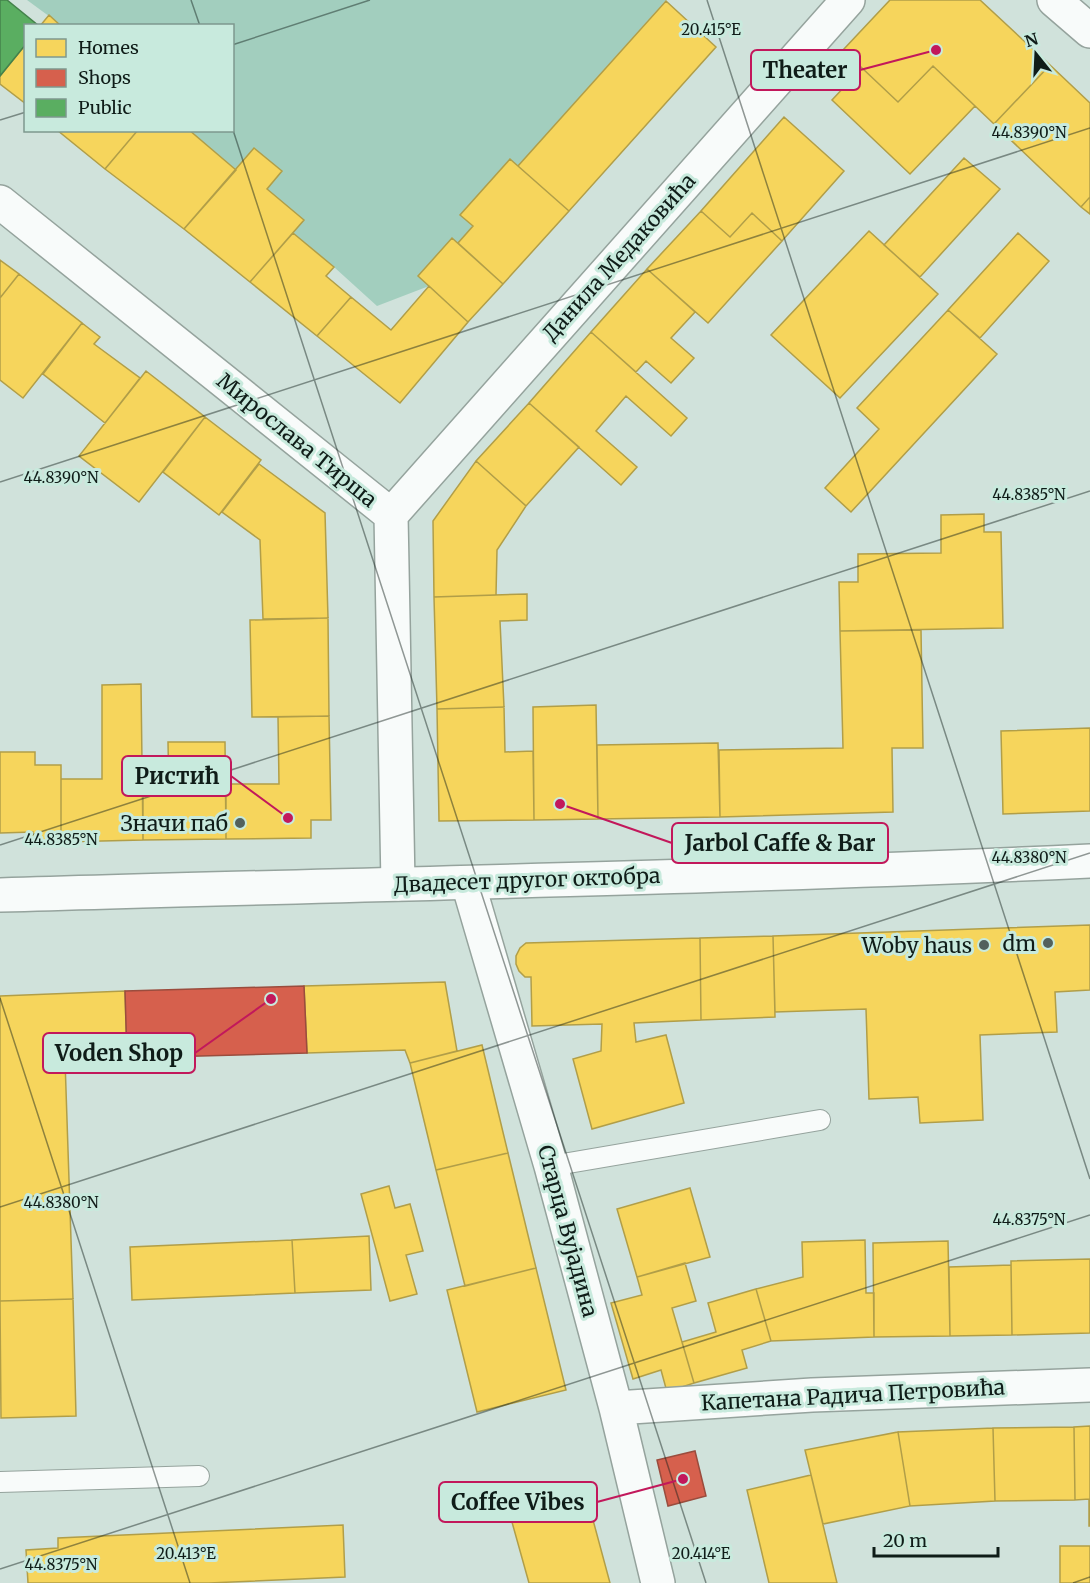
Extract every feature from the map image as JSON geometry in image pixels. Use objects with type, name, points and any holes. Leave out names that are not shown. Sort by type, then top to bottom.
[{"type":"street","name":"Данила Медаковића","points":[[391,515],[848,0]]},
{"type":"street","points":[[1054,0],[1090,31]]},
{"type":"street","name":"Мирослава Тирша","points":[[0,202],[391,515],[398,884]]},
{"type":"street","name":"Двадесет другог октобра","points":[[0,895],[468,883],[1090,861]]},
{"type":"street","name":"Старца Вујадина","points":[[468,883],[551,1166],[616,1408],[658,1583]]},
{"type":"street","name":"Капетана Радича Петровића","points":[[616,1408],[812,1395],[1090,1385]]},
{"type":"lane","points":[[551,1166],[820,1120]]},
{"type":"lane","points":[[0,1482],[199,1476]]},
{"type":"green space","points":[[27,0],[666,0],[518,166],[510,159],[460,215],[473,226],[458,243],[452,239],[418,276],[429,286],[377,306],[293,233],[303,220],[267,189],[281,171],[254,148],[236,170],[190,132],[234,132],[234,24],[60,24]]},
{"type":"building: Homes","points":[[890,0],[980,0],[1050,65],[994,124],[933,66],[898,102],[843,50]]},
{"type":"building: Homes","points":[[666,1],[716,47],[569,211],[518,166]]},
{"type":"building: Homes","points":[[49,15],[59,24],[42,24]]},
{"type":"building: Homes","points":[[24,46],[24,102],[0,84],[0,76]]},
{"type":"building: Homes","points":[[1050,65],[1090,103],[1090,197],[1081,207],[994,124]]},
{"type":"building: Homes","points":[[933,66],[975,106],[910,174],[832,100],[862,68],[898,102]]},
{"type":"building: Homes","points":[[784,117],[844,171],[782,241],[752,213],[730,237],[701,211]]},
{"type":"building: Homes","points":[[59,132],[136,132],[105,169]]},
{"type":"building: Homes","points":[[136,132],[191,132],[236,170],[184,229],[105,169]]},
{"type":"building: Homes","points":[[254,148],[282,171],[267,189],[304,220],[250,282],[184,229]]},
{"type":"building: Homes","points":[[964,158],[1000,189],[920,277],[884,245]]},
{"type":"building: Homes","points":[[510,159],[569,211],[503,284],[458,243],[473,226],[460,215]]},
{"type":"building: Homes","points":[[1090,197],[1090,214],[1081,207]]},
{"type":"building: Homes","points":[[701,211],[730,237],[752,213],[782,241],[708,323],[647,269]]},
{"type":"building: Homes","points":[[869,231],[938,294],[840,398],[771,335]]},
{"type":"building: Homes","points":[[293,233],[334,267],[326,276],[351,297],[317,336],[250,282]]},
{"type":"building: Homes","points":[[1018,233],[1049,261],[980,338],[948,310]]},
{"type":"building: Homes","points":[[452,238],[503,284],[468,322],[418,276]]},
{"type":"building: Homes","points":[[0,260],[19,274],[0,298]]},
{"type":"building: Homes","points":[[647,269],[695,312],[671,338],[694,358],[671,383],[646,361],[636,372],[591,332]]},
{"type":"building: Homes","points":[[19,274],[82,323],[23,398],[0,380],[0,298]]},
{"type":"building: Homes","points":[[429,286],[468,322],[400,403],[317,336],[351,297],[391,330]]},
{"type":"building: Homes","points":[[948,310],[997,354],[851,512],[825,488],[879,429],[857,408]]},
{"type":"building: Homes","points":[[82,323],[100,337],[94,344],[140,378],[105,423],[43,374]]},
{"type":"building: Homes","points":[[591,332],[687,418],[671,436],[626,396],[596,431],[637,467],[621,485],[529,403]]},
{"type":"building: Homes","points":[[146,371],[205,417],[139,502],[79,456]]},
{"type":"building: Homes","points":[[529,403],[579,447],[526,506],[476,461]]},
{"type":"building: Homes","points":[[205,417],[261,460],[219,515],[163,472]]},
{"type":"building: Homes","points":[[476,461],[526,506],[497,550],[496,595],[434,597],[433,521]]},
{"type":"building: Homes","points":[[259,464],[325,513],[328,618],[263,619],[260,540],[222,512]]},
{"type":"building: Homes","points":[[984,514],[984,532],[1001,532],[1003,628],[840,631],[839,582],[858,582],[858,554],[941,553],[941,515]]},
{"type":"building: Homes","points":[[527,594],[527,620],[500,621],[504,707],[437,709],[434,597]]},
{"type":"building: Homes","points":[[328,618],[329,716],[252,717],[250,620]]},
{"type":"building: Homes","points":[[921,630],[923,748],[892,748],[893,812],[720,817],[719,750],[843,748],[840,631]]},
{"type":"building: Homes","points":[[141,684],[143,840],[61,842],[61,779],[102,779],[102,685]]},
{"type":"building: Homes","points":[[596,705],[598,819],[534,820],[533,707]]},
{"type":"building: Homes","points":[[504,707],[505,752],[533,751],[534,820],[439,821],[437,709]]},
{"type":"building: Homes","points":[[329,716],[331,820],[311,820],[311,838],[226,839],[226,784],[279,784],[278,717]]},
{"type":"building: Homes","points":[[1090,728],[1090,811],[1003,814],[1001,731]]},
{"type":"building: Homes","points":[[168,742],[225,742],[226,839],[143,840],[143,793],[169,793]]},
{"type":"building: Homes","points":[[718,743],[720,817],[598,819],[597,745]]},
{"type":"building: Homes","points":[[0,752],[35,752],[35,765],[61,765],[61,842],[33,841],[33,832],[0,833]]},
{"type":"building: Homes","points":[[1090,925],[1090,990],[1055,992],[1057,1032],[980,1035],[983,1120],[920,1123],[918,1097],[869,1099],[866,1009],[775,1012],[773,936]]},
{"type":"building: Homes","points":[[773,936],[775,1017],[701,1020],[700,938]]},
{"type":"building: Homes","points":[[700,938],[701,1020],[634,1023],[636,1042],[666,1035],[684,1103],[592,1129],[573,1059],[601,1051],[602,1024],[532,1026],[531,977],[525,977],[516,964],[516,956],[520,948],[526,943]]},
{"type":"building: Homes","points":[[445,982],[457,1051],[410,1063],[405,1050],[307,1053],[304,986]]},
{"type":"building: Homes","points":[[125,991],[127,1058],[65,1060],[73,1299],[0,1301],[0,996]]},
{"type":"building: Homes","points":[[482,1045],[508,1153],[436,1170],[410,1063]]},
{"type":"building: Homes","points":[[508,1153],[536,1268],[465,1286],[436,1170]]},
{"type":"building: Homes","points":[[389,1186],[395,1208],[410,1204],[423,1251],[406,1255],[417,1294],[390,1301],[361,1194]]},
{"type":"building: Homes","points":[[690,1188],[710,1257],[637,1277],[617,1209]]},
{"type":"building: Homes","points":[[369,1236],[371,1290],[295,1293],[292,1240]]},
{"type":"building: Homes","points":[[292,1240],[295,1293],[132,1300],[130,1247]]},
{"type":"building: Homes","points":[[865,1240],[866,1293],[874,1293],[874,1337],[771,1341],[756,1289],[803,1277],[802,1242]]},
{"type":"building: Homes","points":[[948,1241],[950,1336],[874,1337],[873,1243]]},
{"type":"building: Homes","points":[[1090,1259],[1090,1333],[1012,1335],[1011,1261]]},
{"type":"building: Homes","points":[[685,1263],[696,1301],[672,1308],[694,1383],[667,1392],[661,1370],[633,1379],[611,1303],[642,1295],[637,1277]]},
{"type":"building: Homes","points":[[1011,1265],[1012,1335],[950,1336],[949,1267]]},
{"type":"building: Homes","points":[[536,1268],[566,1390],[477,1412],[447,1290]]},
{"type":"building: Homes","points":[[756,1289],[771,1341],[742,1350],[747,1368],[694,1383],[682,1342],[716,1332],[708,1303]]},
{"type":"building: Homes","points":[[73,1299],[76,1416],[1,1418],[0,1301]]},
{"type":"building: Homes","points":[[1090,1426],[1089,1526],[1089,1499],[1075,1500],[1074,1427]]},
{"type":"building: Homes","points":[[1074,1427],[1075,1500],[995,1501],[993,1428]]},
{"type":"building: Homes","points":[[993,1428],[995,1501],[910,1506],[898,1432]]},
{"type":"building: Homes","points":[[898,1432],[910,1506],[823,1524],[805,1450]]},
{"type":"building: Homes","points":[[811,1475],[837,1583],[769,1583],[747,1490]]},
{"type":"building: Homes","points":[[586,1494],[610,1583],[529,1583],[510,1515]]},
{"type":"building: Homes","points":[[343,1525],[345,1577],[209,1583],[28,1583],[26,1550],[58,1548],[58,1538]]},
{"type":"building: Homes","points":[[1060,1546],[1090,1546],[1090,1583],[1060,1583]]},
{"type":"building: Shops","points":[[304,986],[307,1053],[127,1058],[125,991]]},
{"type":"building: Shops","points":[[695,1451],[706,1496],[668,1506],[657,1460]]},
{"type":"building: Public","points":[[0,0],[7,0],[37,24],[24,24],[24,46],[0,76]]},
{"type":"place","name":"Theater","points":[[936,50]]},
{"type":"place","name":"Jarbol Caffe & Bar","points":[[560,804]]},
{"type":"place","name":"Ристић","points":[[288,818]]},
{"type":"place","name":"Значи паб","points":[[240,823]]},
{"type":"place","name":"dm","points":[[1048,943]]},
{"type":"place","name":"Woby haus","points":[[984,945]]},
{"type":"place","name":"Voden Shop","points":[[271,999]]},
{"type":"place","name":"Coffee Vibes","points":[[683,1479]]}]
